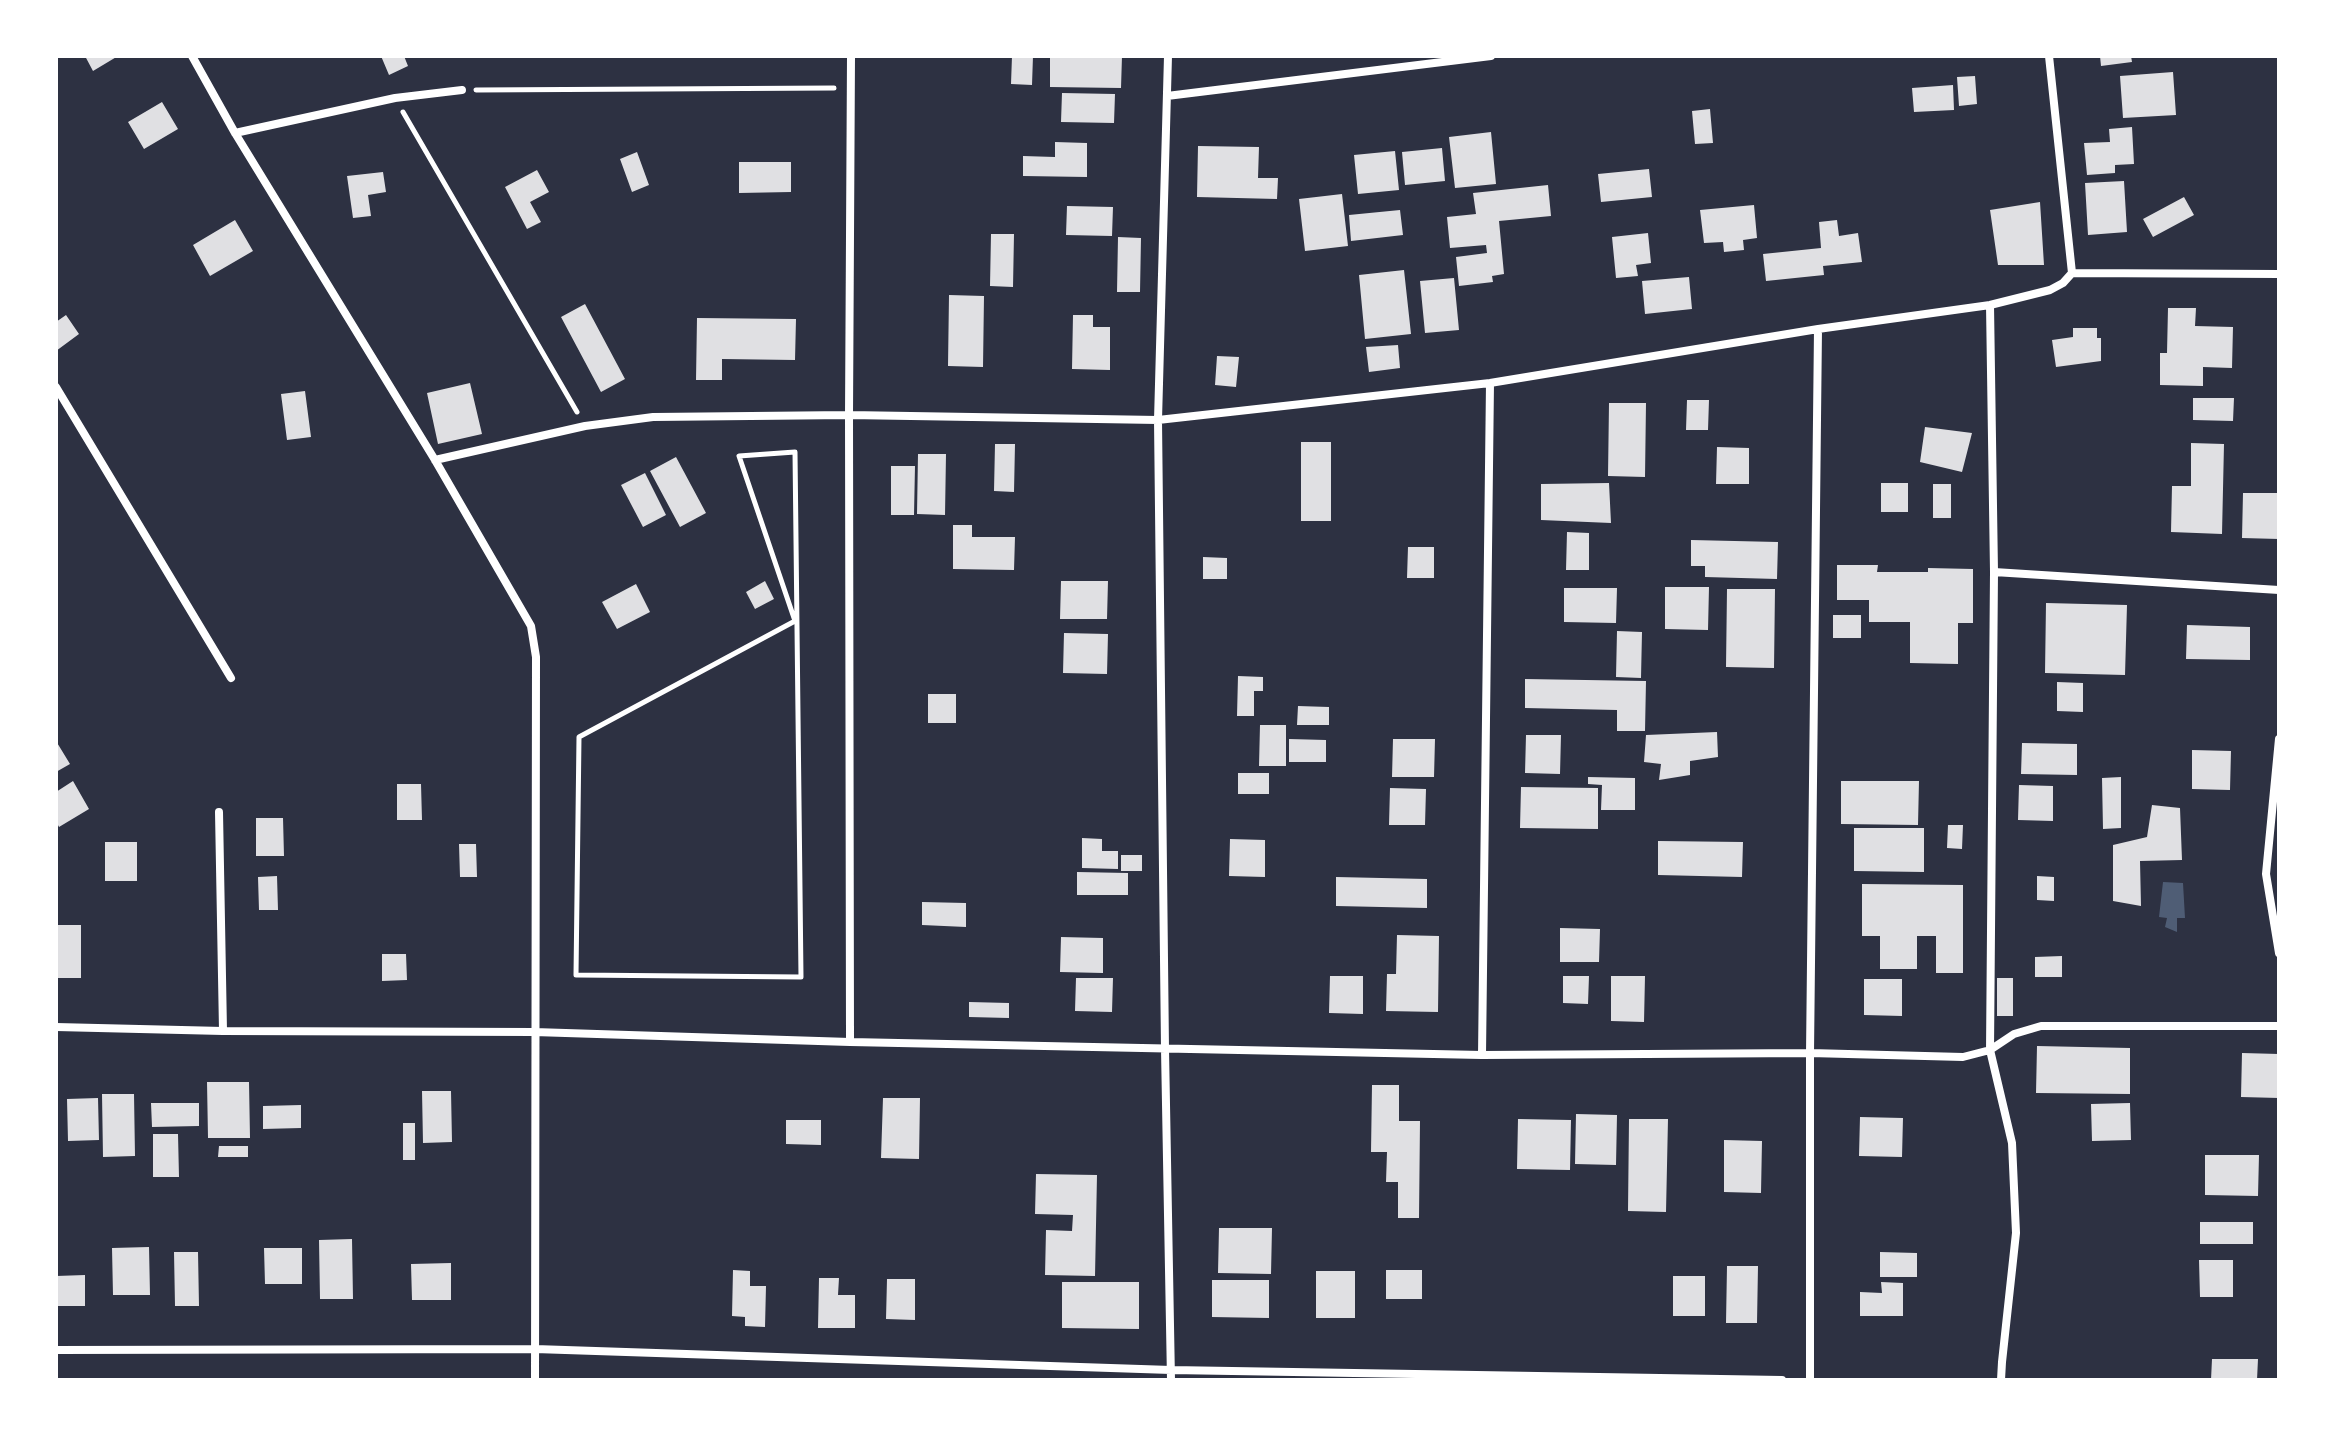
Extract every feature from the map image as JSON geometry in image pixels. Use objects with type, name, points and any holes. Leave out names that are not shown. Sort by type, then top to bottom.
[{"type":"street","points":[[192,56],[235,133],[435,460],[531,626],[536,657],[535,1380]]},
{"type":"street","points":[[850,1042],[851,56]]},
{"type":"street","points":[[1168,56],[1158,420],[1171,1380]]},
{"type":"street","points":[[1167,96],[1491,56]]},
{"type":"street","points":[[435,460],[585,426],[653,417],[849,415],[1158,420],[1490,383],[1818,329],[1990,305],[2050,290],[2063,283],[2072,273],[2049,56]]},
{"type":"street","points":[[235,133],[395,98],[462,90]]},
{"type":"street","points":[[2072,273],[2279,274]]},
{"type":"street","points":[[1990,305],[1994,572],[1990,1050],[2012,1143],[2016,1233],[2001,1380]]},
{"type":"street","points":[[1810,1380],[1810,1053],[1818,329]]},
{"type":"street","points":[[1482,1055],[1490,383]]},
{"type":"street","points":[[56,387],[231,678]]},
{"type":"street","points":[[1994,572],[2279,590]]},
{"type":"street","points":[[2279,739],[2266,874],[2279,953]]},
{"type":"street","points":[[219,812],[223,1031]]},
{"type":"street","points":[[56,1027],[534,1032],[1482,1055],[1810,1053],[1963,1057],[1990,1050],[2014,1034],[2041,1026],[2279,1026]]},
{"type":"street","points":[[56,1350],[535,1349],[1171,1370],[1782,1380]]},
{"type":"path","points":[[462,90],[851,88]]},
{"type":"path","points":[[395,98],[585,426]]},
{"type":"path","points":[[795,452],[801,977],[576,975],[579,737],[795,621],[739,456],[795,452]]},
{"type":"water","points":[[2163,882],[2183,883],[2185,918],[2177,918],[2177,932],[2165,927],[2167,918],[2159,917]]},
{"type":"building","points":[[85,56],[118,56],[93,71]]},
{"type":"building","points":[[381,56],[404,56],[408,66],[389,75]]},
{"type":"building","points":[[1012,56],[1033,56],[1032,85],[1011,84]]},
{"type":"building","points":[[1050,56],[1122,56],[1121,88],[1050,87]]},
{"type":"building","points":[[2100,56],[2131,56],[2132,62],[2101,66]]},
{"type":"building","points":[[2173,72],[2176,115],[2123,118],[2120,76]]},
{"type":"building","points":[[1975,76],[1977,104],[1959,106],[1957,77]]},
{"type":"building","points":[[1953,85],[1954,110],[1914,112],[1912,88]]},
{"type":"building","points":[[1062,93],[1115,94],[1114,123],[1061,122]]},
{"type":"building","points":[[162,102],[178,129],[144,149],[128,122]]},
{"type":"building","points":[[1710,109],[1713,143],[1695,144],[1692,111]]},
{"type":"building","points":[[2132,127],[2134,164],[2115,165],[2115,173],[2087,175],[2084,143],[2110,142],[2109,129]]},
{"type":"building","points":[[1491,132],[1496,184],[1455,188],[1449,137]]},
{"type":"building","points":[[1055,142],[1087,143],[1087,177],[1023,176],[1023,156],[1055,157]]},
{"type":"building","points":[[1198,146],[1259,147],[1258,178],[1278,178],[1277,199],[1197,197]]},
{"type":"building","points":[[1442,148],[1445,181],[1405,185],[1402,152]]},
{"type":"building","points":[[1395,151],[1399,190],[1358,194],[1354,155]]},
{"type":"building","points":[[637,152],[649,185],[632,192],[620,159]]},
{"type":"building","points":[[739,162],[791,162],[791,192],[739,193]]},
{"type":"building","points":[[1649,169],[1652,197],[1601,202],[1598,174]]},
{"type":"building","points":[[537,170],[549,192],[530,202],[541,222],[527,229],[505,187]]},
{"type":"building","points":[[383,172],[386,192],[368,195],[371,216],[353,218],[347,176]]},
{"type":"building","points":[[2124,181],[2127,232],[2088,235],[2085,183]]},
{"type":"building","points":[[1548,185],[1551,216],[1499,221],[1504,274],[1492,276],[1493,282],[1459,286],[1456,257],[1487,253],[1486,245],[1450,248],[1447,217],[1476,214],[1473,193]]},
{"type":"building","points":[[1342,194],[1348,246],[1305,251],[1299,199]]},
{"type":"building","points":[[2184,197],[2194,215],[2153,237],[2143,219]]},
{"type":"building","points":[[2040,202],[2044,265],[1998,265],[1990,210]]},
{"type":"building","points":[[1754,205],[1757,238],[1743,240],[1744,250],[1724,252],[1723,242],[1704,243],[1700,210]]},
{"type":"building","points":[[1067,206],[1113,207],[1112,236],[1066,235]]},
{"type":"building","points":[[1400,210],[1403,235],[1351,241],[1349,215]]},
{"type":"building","points":[[235,220],[253,251],[210,276],[193,245]]},
{"type":"building","points":[[1837,220],[1839,236],[1858,233],[1862,262],[1823,266],[1824,275],[1766,281],[1763,254],[1821,248],[1819,222]]},
{"type":"building","points":[[1648,233],[1651,263],[1636,265],[1638,276],[1616,278],[1612,237]]},
{"type":"building","points":[[991,234],[1014,234],[1013,287],[990,286]]},
{"type":"building","points":[[1118,237],[1141,238],[1140,292],[1117,292]]},
{"type":"building","points":[[1404,270],[1411,334],[1365,339],[1359,275]]},
{"type":"building","points":[[1689,277],[1692,309],[1645,314],[1642,281]]},
{"type":"building","points":[[1454,278],[1459,330],[1425,333],[1420,281]]},
{"type":"building","points":[[949,295],[984,296],[983,367],[948,366]]},
{"type":"building","points":[[585,304],[625,379],[601,392],[561,317]]},
{"type":"building","points":[[2168,308],[2196,308],[2195,326],[2233,327],[2232,368],[2203,367],[2203,386],[2160,385],[2160,353],[2167,353]]},
{"type":"building","points":[[66,315],[79,334],[56,351],[56,322]]},
{"type":"building","points":[[1073,315],[1093,315],[1093,327],[1110,327],[1110,370],[1072,369]]},
{"type":"building","points":[[697,318],[796,319],[795,360],[722,359],[722,380],[696,380]]},
{"type":"building","points":[[2073,328],[2097,328],[2097,338],[2101,338],[2101,361],[2056,367],[2052,340],[2073,337]]},
{"type":"building","points":[[1398,345],[1400,368],[1369,372],[1366,347]]},
{"type":"building","points":[[1217,356],[1239,357],[1236,387],[1215,385]]},
{"type":"building","points":[[470,383],[482,434],[438,444],[427,393]]},
{"type":"building","points":[[305,391],[311,437],[287,440],[281,394]]},
{"type":"building","points":[[2193,398],[2234,398],[2233,421],[2193,420]]},
{"type":"building","points":[[1687,400],[1709,400],[1708,430],[1686,430]]},
{"type":"building","points":[[1609,403],[1646,403],[1645,477],[1608,476]]},
{"type":"building","points":[[1925,427],[1972,433],[1962,472],[1920,462]]},
{"type":"building","points":[[1301,442],[1331,442],[1331,521],[1301,521]]},
{"type":"building","points":[[2191,443],[2224,444],[2222,534],[2171,532],[2172,486],[2191,486]]},
{"type":"building","points":[[995,444],[1015,444],[1014,492],[994,491]]},
{"type":"building","points":[[1717,447],[1749,448],[1749,484],[1716,484]]},
{"type":"building","points":[[918,454],[946,454],[945,515],[917,514]]},
{"type":"building","points":[[676,457],[706,513],[680,527],[650,471]]},
{"type":"building","points":[[891,466],[915,466],[914,515],[891,515]]},
{"type":"building","points":[[645,473],[666,515],[643,527],[621,485]]},
{"type":"building","points":[[1609,483],[1611,523],[1541,520],[1541,484]]},
{"type":"building","points":[[1881,483],[1908,483],[1908,512],[1881,512]]},
{"type":"building","points":[[1933,484],[1951,484],[1951,518],[1933,518]]},
{"type":"building","points":[[2243,493],[2279,493],[2279,539],[2242,538]]},
{"type":"building","points":[[953,525],[972,525],[972,537],[1015,537],[1014,570],[953,569]]},
{"type":"building","points":[[1567,532],[1589,533],[1589,570],[1566,570]]},
{"type":"building","points":[[1691,540],[1778,542],[1777,579],[1705,577],[1705,566],[1691,566]]},
{"type":"building","points":[[1408,547],[1434,547],[1434,578],[1407,578]]},
{"type":"building","points":[[1203,557],[1227,558],[1227,579],[1203,579]]},
{"type":"building","points":[[1837,565],[1878,565],[1877,572],[1928,572],[1928,568],[1973,569],[1973,623],[1958,623],[1958,664],[1910,663],[1910,622],[1869,622],[1869,600],[1837,600]]},
{"type":"building","points":[[765,581],[774,599],[755,609],[746,592]]},
{"type":"building","points":[[1061,581],[1108,581],[1107,619],[1060,619]]},
{"type":"building","points":[[636,584],[650,612],[617,629],[602,602]]},
{"type":"building","points":[[1665,587],[1709,587],[1708,630],[1665,629]]},
{"type":"building","points":[[1564,588],[1617,588],[1616,623],[1564,622]]},
{"type":"building","points":[[1727,589],[1775,589],[1774,668],[1726,667]]},
{"type":"building","points":[[2046,603],[2127,605],[2125,675],[2045,673]]},
{"type":"building","points":[[1833,615],[1861,615],[1861,638],[1833,638]]},
{"type":"building","points":[[2187,625],[2250,627],[2250,660],[2186,659]]},
{"type":"building","points":[[1617,631],[1642,632],[1641,678],[1616,677]]},
{"type":"building","points":[[1064,633],[1108,634],[1107,674],[1063,673]]},
{"type":"building","points":[[1238,676],[1263,677],[1263,691],[1254,691],[1254,716],[1237,716]]},
{"type":"building","points":[[1525,679],[1646,681],[1645,731],[1617,731],[1617,710],[1525,708]]},
{"type":"building","points":[[2057,682],[2083,683],[2083,712],[2057,711]]},
{"type":"building","points":[[928,694],[956,694],[956,723],[928,723]]},
{"type":"building","points":[[1298,706],[1329,707],[1329,725],[1297,725]]},
{"type":"building","points":[[1260,725],[1286,725],[1286,766],[1259,766]]},
{"type":"building","points":[[1717,732],[1718,757],[1690,761],[1690,775],[1659,780],[1661,764],[1644,762],[1646,735]]},
{"type":"building","points":[[1526,735],[1561,735],[1560,774],[1525,773]]},
{"type":"building","points":[[1289,739],[1326,740],[1326,762],[1289,762]]},
{"type":"building","points":[[1393,739],[1435,739],[1434,777],[1392,777]]},
{"type":"building","points":[[56,741],[70,764],[56,772]]},
{"type":"building","points":[[2022,743],[2077,744],[2077,775],[2021,774]]},
{"type":"building","points":[[2192,750],[2231,751],[2230,790],[2192,789]]},
{"type":"building","points":[[1238,773],[1269,773],[1269,794],[1238,794]]},
{"type":"building","points":[[1588,777],[1635,778],[1635,810],[1601,810],[1602,785],[1588,784]]},
{"type":"building","points":[[2121,777],[2121,828],[2103,829],[2102,778]]},
{"type":"building","points":[[73,781],[89,809],[59,827],[56,821],[56,792]]},
{"type":"building","points":[[1841,781],[1919,781],[1918,825],[1841,824]]},
{"type":"building","points":[[397,784],[421,784],[422,820],[397,820]]},
{"type":"building","points":[[2019,785],[2053,786],[2053,821],[2018,820]]},
{"type":"building","points":[[1521,787],[1598,788],[1598,829],[1520,828]]},
{"type":"building","points":[[1390,788],[1426,789],[1425,825],[1389,825]]},
{"type":"building","points":[[2152,805],[2180,808],[2182,860],[2140,861],[2141,906],[2113,901],[2113,845],[2147,837]]},
{"type":"building","points":[[256,818],[283,818],[284,856],[256,856]]},
{"type":"building","points":[[1948,825],[1963,825],[1962,849],[1947,848]]},
{"type":"building","points":[[1854,828],[1924,828],[1924,872],[1854,871]]},
{"type":"building","points":[[1082,838],[1102,839],[1102,851],[1118,851],[1118,869],[1082,868]]},
{"type":"building","points":[[1230,839],[1265,840],[1265,877],[1229,876]]},
{"type":"building","points":[[1658,841],[1743,842],[1742,877],[1658,875]]},
{"type":"building","points":[[105,842],[137,842],[137,881],[105,881]]},
{"type":"building","points":[[459,844],[476,844],[477,877],[460,877]]},
{"type":"building","points":[[1121,855],[1142,855],[1142,871],[1121,871]]},
{"type":"building","points":[[1077,872],[1128,873],[1128,895],[1077,895]]},
{"type":"building","points":[[277,876],[278,910],[259,910],[258,877]]},
{"type":"building","points":[[2037,876],[2054,877],[2054,901],[2037,900]]},
{"type":"building","points":[[1336,877],[1427,879],[1427,908],[1336,906]]},
{"type":"building","points":[[1862,884],[1963,885],[1963,973],[1936,973],[1936,936],[1917,936],[1917,969],[1880,969],[1880,936],[1862,936]]},
{"type":"building","points":[[922,902],[966,903],[966,927],[922,925]]},
{"type":"building","points":[[56,925],[81,925],[81,978],[56,978]]},
{"type":"building","points":[[1560,928],[1600,929],[1599,962],[1560,962]]},
{"type":"building","points":[[1397,935],[1439,936],[1438,1012],[1386,1011],[1387,974],[1396,974]]},
{"type":"building","points":[[1061,937],[1103,938],[1103,973],[1060,972]]},
{"type":"building","points":[[382,954],[406,954],[407,980],[382,981]]},
{"type":"building","points":[[2062,956],[2062,977],[2035,977],[2035,957]]},
{"type":"building","points":[[1330,976],[1363,976],[1363,1014],[1329,1013]]},
{"type":"building","points":[[1563,976],[1589,976],[1588,1004],[1563,1003]]},
{"type":"building","points":[[1611,976],[1645,976],[1644,1022],[1611,1021]]},
{"type":"building","points":[[1076,978],[1113,978],[1112,1012],[1075,1011]]},
{"type":"building","points":[[1997,978],[2013,978],[2013,1016],[1997,1016]]},
{"type":"building","points":[[1864,979],[1902,979],[1902,1016],[1864,1015]]},
{"type":"building","points":[[969,1002],[1009,1003],[1009,1018],[969,1017]]},
{"type":"building","points":[[2037,1046],[2130,1048],[2130,1094],[2036,1093]]},
{"type":"building","points":[[2242,1053],[2279,1054],[2279,1098],[2241,1097]]},
{"type":"building","points":[[207,1082],[249,1082],[250,1138],[208,1138]]},
{"type":"building","points":[[1372,1085],[1399,1085],[1399,1121],[1420,1121],[1419,1218],[1398,1218],[1398,1182],[1386,1182],[1387,1152],[1371,1152]]},
{"type":"building","points":[[422,1091],[451,1091],[452,1142],[423,1143]]},
{"type":"building","points":[[102,1094],[134,1094],[135,1156],[103,1157]]},
{"type":"building","points":[[98,1098],[99,1140],[68,1141],[67,1099]]},
{"type":"building","points":[[883,1098],[920,1098],[919,1159],[881,1158]]},
{"type":"building","points":[[151,1103],[199,1103],[199,1126],[152,1127]]},
{"type":"building","points":[[2130,1103],[2131,1140],[2092,1141],[2091,1104]]},
{"type":"building","points":[[301,1105],[301,1128],[263,1129],[263,1106]]},
{"type":"building","points":[[1576,1114],[1617,1115],[1616,1165],[1575,1164]]},
{"type":"building","points":[[1860,1117],[1903,1118],[1902,1157],[1859,1156]]},
{"type":"building","points":[[1518,1119],[1571,1120],[1570,1170],[1517,1169]]},
{"type":"building","points":[[1629,1119],[1668,1119],[1666,1212],[1628,1211]]},
{"type":"building","points":[[786,1120],[821,1120],[821,1145],[786,1144]]},
{"type":"building","points":[[403,1123],[415,1123],[415,1160],[403,1160]]},
{"type":"building","points":[[153,1134],[178,1134],[179,1177],[153,1177]]},
{"type":"building","points":[[1724,1140],[1762,1141],[1761,1193],[1724,1192]]},
{"type":"building","points":[[219,1146],[248,1146],[248,1157],[218,1157]]},
{"type":"building","points":[[2205,1155],[2259,1155],[2258,1196],[2205,1195]]},
{"type":"building","points":[[1036,1174],[1097,1175],[1095,1276],[1045,1275],[1046,1230],[1072,1231],[1073,1215],[1035,1214]]},
{"type":"building","points":[[2200,1222],[2253,1222],[2253,1244],[2200,1244]]},
{"type":"building","points":[[1219,1228],[1272,1228],[1271,1274],[1218,1273]]},
{"type":"building","points":[[352,1239],[353,1299],[320,1299],[319,1240]]},
{"type":"building","points":[[149,1247],[150,1295],[113,1295],[112,1248]]},
{"type":"building","points":[[264,1248],[302,1248],[302,1284],[265,1284]]},
{"type":"building","points":[[174,1252],[198,1252],[199,1306],[175,1306]]},
{"type":"building","points":[[1880,1252],[1917,1253],[1917,1277],[1880,1277]]},
{"type":"building","points":[[2199,1260],[2233,1260],[2233,1297],[2200,1297]]},
{"type":"building","points":[[451,1263],[451,1300],[412,1300],[411,1264]]},
{"type":"building","points":[[1727,1266],[1758,1266],[1757,1323],[1726,1323]]},
{"type":"building","points":[[733,1270],[750,1271],[750,1286],[766,1286],[765,1327],[745,1326],[745,1317],[732,1316]]},
{"type":"building","points":[[1386,1270],[1422,1270],[1422,1299],[1386,1299]]},
{"type":"building","points":[[1316,1271],[1355,1271],[1355,1318],[1316,1318]]},
{"type":"building","points":[[85,1275],[85,1306],[56,1306],[56,1276]]},
{"type":"building","points":[[1673,1276],[1705,1276],[1705,1316],[1673,1316]]},
{"type":"building","points":[[819,1278],[839,1278],[838,1295],[855,1295],[855,1328],[818,1328]]},
{"type":"building","points":[[887,1279],[915,1279],[915,1320],[886,1319]]},
{"type":"building","points":[[1212,1280],[1269,1280],[1269,1318],[1212,1317]]},
{"type":"building","points":[[1062,1282],[1139,1282],[1139,1329],[1062,1328]]},
{"type":"building","points":[[1881,1282],[1903,1283],[1903,1316],[1860,1316],[1860,1292],[1882,1293]]},
{"type":"building","points":[[2212,1359],[2258,1359],[2257,1380],[2211,1380]]}]
